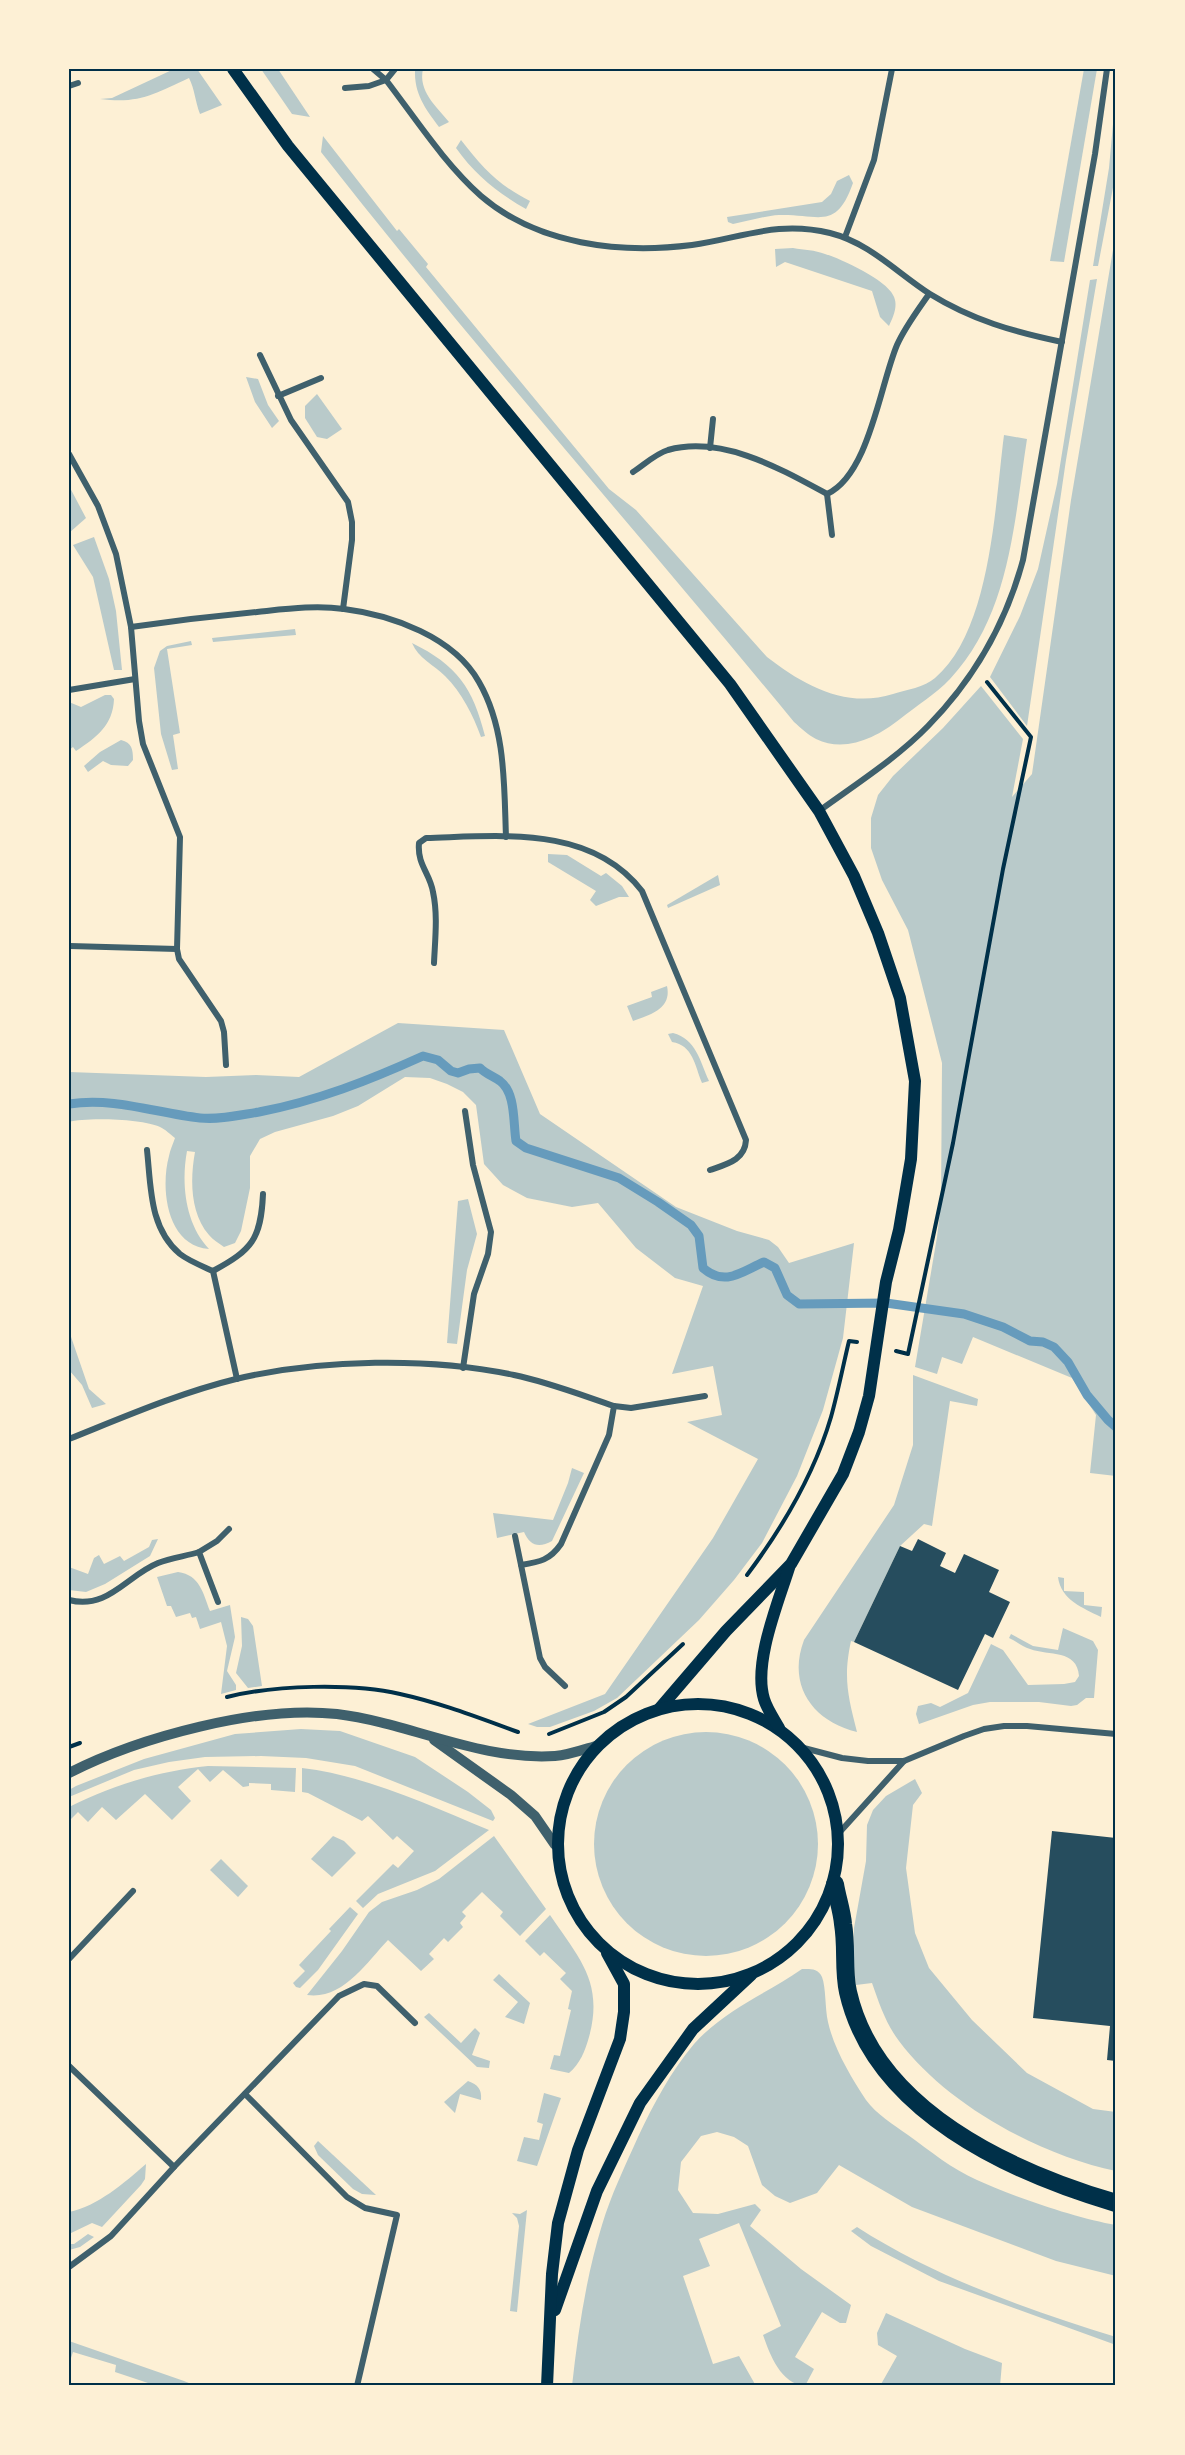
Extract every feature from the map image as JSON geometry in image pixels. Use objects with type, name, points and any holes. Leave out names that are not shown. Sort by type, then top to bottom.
[{"type":"highway","points":[[834,1884],[844,1926],[844,1961],[848,1992],[859,2025],[874,2054],[894,2079],[923,2107],[957,2133],[995,2157],[1071,2190],[1116,2203]]},
{"type":"main road","points":[[233,69],[288,146],[730,684],[819,811],[854,876],[878,933],[900,998],[915,1081],[911,1159],[899,1230],[886,1282],[869,1396],[859,1432],[843,1474],[791,1564],[768,1630],[762,1667],[764,1698],[779,1728]]},
{"type":"main road","points":[[660,1708],[726,1631],[791,1564]]},
{"type":"main road","points":[[547,2386],[552,2274],[558,2223],[578,2150],[622,2030],[624,2012],[624,1984],[606,1950],[576,1914],[560,1870],[555,1845],[562,1808],[573,1781],[599,1745],[634,1719],[660,1708],[711,1704],[746,1712],[779,1728],[800,1747],[830,1802],[839,1833],[838,1864],[834,1884],[811,1930],[781,1958],[752,1975],[693,2029],[640,2103],[597,2191],[551,2322]]},
{"type":"main road","points":[[606,1950],[635,1970],[669,1982],[708,1983],[752,1975]]},
{"type":"street","points":[[373,69],[386,80],[431,140],[481,195],[522,222],[595,246],[645,249],[695,244],[754,231],[784,228],[809,229],[845,237],[864,246],[929,294],[975,319],[1062,342]]},
{"type":"street","points":[[345,88],[369,86],[386,80],[395,69]]},
{"type":"street","points":[[845,237],[874,160],[892,69]]},
{"type":"street","points":[[819,811],[880,766],[928,726],[976,668],[1004,619],[1020,570],[1095,154],[1107,69]]},
{"type":"street","points":[[69,86],[78,83]]},
{"type":"street","points":[[826,494],[837,489],[844,482],[854,465],[879,408],[898,343],[929,294]]},
{"type":"street","points":[[260,355],[291,420],[348,502],[352,522],[352,540],[343,609]]},
{"type":"street","points":[[278,396],[321,378]]},
{"type":"street","points":[[710,448],[713,419]]},
{"type":"street","points":[[633,472],[668,450],[691,447],[710,448],[755,460],[826,494]]},
{"type":"street","points":[[69,454],[98,506],[116,554],[131,627],[143,744],[180,837],[177,949],[183,967],[221,1021],[226,1065]]},
{"type":"street","points":[[826,494],[832,535]]},
{"type":"street","points":[[131,627],[282,610],[343,609],[393,620],[441,643],[462,659],[479,681],[489,704],[501,752],[506,837]]},
{"type":"street","points":[[69,690],[135,679]]},
{"type":"street","points":[[434,963],[436,906],[433,888],[420,864],[419,843],[426,838],[552,839],[580,846],[622,870],[642,891],[746,1140],[746,1149],[735,1160],[710,1170]]},
{"type":"street","points":[[70,946],[177,949]]},
{"type":"street","points":[[463,1368],[474,1294],[488,1254],[491,1232],[473,1165],[465,1111]]},
{"type":"street","points":[[147,1150],[154,1211],[164,1235],[182,1256],[213,1271]]},
{"type":"street","points":[[213,1271],[240,1254],[256,1238],[260,1226],[263,1194]]},
{"type":"street","points":[[213,1271],[237,1379]]},
{"type":"street","points":[[69,1439],[180,1395],[237,1379],[290,1370],[422,1364],[463,1368],[513,1375],[614,1406],[631,1408],[705,1396]]},
{"type":"street","points":[[521,1565],[546,1561],[561,1544],[609,1435],[614,1406]]},
{"type":"street","points":[[69,1600],[86,1603],[98,1601],[157,1563],[199,1552],[217,1541],[230,1529]]},
{"type":"street","points":[[515,1536],[540,1658],[545,1667],[565,1686]]},
{"type":"street","points":[[199,1552],[218,1602]]},
{"type":"street","points":[[69,1773],[166,1736],[236,1721],[289,1713],[337,1714],[390,1725],[430,1738],[519,1756],[557,1756],[599,1745]]},
{"type":"street","points":[[800,1747],[842,1758],[904,1761],[964,1736],[984,1729],[1004,1726],[1116,1734]]},
{"type":"street","points":[[430,1738],[511,1795],[535,1816],[555,1845]]},
{"type":"street","points":[[839,1833],[904,1761]]},
{"type":"street","points":[[69,1959],[133,1891]]},
{"type":"street","points":[[69,2267],[111,2236],[332,2002],[364,1984],[377,1986],[415,2023]]},
{"type":"street","points":[[69,2066],[174,2167]]},
{"type":"street","points":[[245,2094],[347,2197],[365,2208],[397,2215],[357,2386]]},
{"type":"path","points":[[908,1354],[924,1290],[1003,869],[1031,737],[976,668]]},
{"type":"shaded area","points":[[174,69],[197,69],[222,105],[200,114],[189,78],[137,99],[100,99],[112,98]]},
{"type":"shaded area","points":[[261,69],[278,69],[310,117],[292,114]]},
{"type":"shaded area","points":[[415,69],[423,69],[422,77],[426,91],[449,122],[439,127],[425,107],[416,86]]},
{"type":"shaded area","points":[[1084,69],[1097,69],[1064,262],[1050,261]]},
{"type":"shaded area","points":[[1116,91],[1116,172],[1098,266],[1093,266],[1109,168]]},
{"type":"shaded area","points":[[323,136],[397,231],[399,229],[428,264],[426,267],[609,489],[636,510],[767,657],[795,677],[826,692],[842,696],[876,698],[909,690],[935,678],[954,657],[968,630],[979,599],[987,565],[1004,435],[1027,439],[1013,535],[997,597],[986,626],[970,654],[950,679],[891,726],[860,741],[849,744],[827,743],[802,729],[496,367],[379,224],[321,152]]},
{"type":"shaded area","points":[[461,140],[492,175],[509,189],[530,201],[526,209],[506,197],[471,167],[456,148]]},
{"type":"shaded area","points":[[849,175],[853,183],[847,198],[833,214],[825,217],[779,215],[733,224],[728,222],[727,217],[822,202],[831,194],[837,181]]},
{"type":"shaded area","points":[[1116,232],[1116,1476],[1090,1473],[1096,1415],[1072,1378],[973,1337],[962,1364],[942,1357],[937,1374],[915,1367],[941,1203],[942,1063],[908,930],[882,880],[871,848],[871,818],[878,795],[893,776],[943,728],[981,686],[1023,739],[1012,797],[1032,774],[1071,500]]},
{"type":"shaded area","points":[[793,248],[833,257],[852,265],[882,283],[895,299],[895,311],[889,326],[880,317],[872,291],[785,262],[776,267],[775,249]]},
{"type":"shaded area","points":[[1097,279],[1066,460],[1027,726],[990,677],[1020,616],[1038,569],[1057,484],[1090,280]]},
{"type":"shaded area","points":[[246,377],[258,379],[268,405],[279,421],[272,428],[255,402]]},
{"type":"shaded area","points":[[317,394],[342,429],[327,439],[317,437],[305,418],[305,406]]},
{"type":"shaded area","points":[[69,486],[86,518],[69,533]]},
{"type":"shaded area","points":[[94,537],[109,579],[116,611],[122,670],[114,670],[93,577],[73,545]]},
{"type":"shaded area","points":[[295,629],[296,635],[213,642],[212,638]]},
{"type":"shaded area","points":[[191,641],[192,645],[167,649],[180,733],[173,735],[178,769],[172,770],[161,734],[154,668],[160,651],[167,646]]},
{"type":"shaded area","points":[[412,643],[441,660],[461,680],[475,704],[485,736],[481,737],[471,713],[457,690],[445,676],[418,653]]},
{"type":"shaded area","points":[[105,695],[111,695],[114,699],[111,716],[107,723],[84,746],[76,751],[73,747],[69,750],[69,702],[81,707]]},
{"type":"shaded area","points":[[121,740],[128,743],[132,750],[133,760],[128,766],[111,765],[103,761],[88,772],[84,766],[100,752]]},
{"type":"shaded area","points":[[548,854],[567,855],[601,876],[606,873],[622,886],[629,897],[619,897],[596,906],[590,900],[596,891],[548,862]]},
{"type":"shaded area","points":[[718,875],[720,885],[668,908],[667,905]]},
{"type":"shaded area","points":[[667,986],[668,994],[663,1006],[633,1021],[627,1006],[652,997],[651,992]]},
{"type":"shaded area","points":[[398,1023],[504,1030],[540,1114],[676,1207],[737,1231],[769,1240],[778,1247],[789,1263],[854,1243],[843,1338],[823,1410],[797,1476],[762,1543],[699,1620],[617,1698],[594,1711],[550,1727],[528,1724],[605,1694],[713,1538],[758,1459],[687,1422],[722,1415],[713,1366],[672,1374],[703,1286],[675,1278],[636,1248],[598,1203],[572,1207],[527,1198],[503,1185],[484,1164],[476,1105],[463,1092],[430,1078],[405,1077],[358,1106],[333,1116],[275,1132],[260,1139],[250,1156],[250,1188],[241,1231],[235,1243],[224,1247],[209,1235],[198,1217],[192,1184],[195,1152],[187,1151],[185,1189],[187,1203],[195,1228],[209,1249],[195,1245],[184,1238],[170,1214],[166,1169],[175,1138],[160,1127],[141,1122],[101,1119],[69,1122],[69,1072],[206,1077],[256,1075],[299,1077]]},
{"type":"shaded area","points":[[673,1033],[687,1040],[692,1046],[709,1081],[702,1083],[689,1052],[685,1047],[672,1042],[668,1034]]},
{"type":"shaded area","points":[[468,1199],[477,1234],[467,1270],[457,1344],[447,1343],[458,1201]]},
{"type":"shaded area","points":[[69,1331],[89,1389],[106,1404],[92,1408],[82,1385],[69,1370]]},
{"type":"shaded area","points":[[913,1375],[978,1399],[977,1406],[950,1401],[932,1526],[924,1524],[900,1546],[854,1642],[851,1641],[847,1677],[857,1732],[827,1719],[807,1699],[801,1686],[800,1656],[804,1640],[894,1505],[913,1445]]},
{"type":"shaded area","points":[[572,1468],[584,1473],[552,1541],[543,1545],[535,1544],[524,1532],[497,1538],[493,1513],[553,1520]]},
{"type":"shaded area","points":[[158,1539],[150,1556],[105,1584],[86,1592],[69,1590],[69,1567],[88,1574],[94,1558],[99,1555],[104,1564],[120,1556],[124,1561],[149,1547],[152,1540]]},
{"type":"shaded area","points":[[178,1572],[196,1581],[210,1611],[230,1605],[235,1637],[227,1671],[236,1685],[236,1690],[221,1694],[227,1646],[221,1622],[200,1629],[196,1617],[192,1618],[190,1613],[176,1617],[171,1606],[167,1606],[157,1577]]},
{"type":"shaded area","points":[[1058,1577],[1064,1578],[1064,1591],[1084,1592],[1084,1605],[1102,1607],[1101,1617],[1068,1597],[1063,1592]]},
{"type":"shaded area","points":[[241,1617],[248,1619],[253,1626],[262,1686],[248,1688],[236,1673],[242,1646]]},
{"type":"shaded area","points":[[1063,1628],[1093,1641],[1098,1650],[1094,1698],[1086,1698],[1077,1705],[1071,1706],[1039,1702],[990,1702],[973,1705],[919,1724],[916,1714],[918,1706],[931,1703],[940,1707],[968,1693],[991,1644],[1003,1650],[1028,1685],[1075,1682],[1079,1676],[1077,1667],[1068,1657],[1030,1649],[1009,1638],[1011,1634],[1033,1646],[1058,1650]]},
{"type":"shaded area","points":[[301,1729],[340,1731],[415,1757],[468,1792],[491,1810],[495,1818],[493,1821],[355,1766],[306,1758],[205,1757],[169,1762],[134,1770],[69,1797],[69,1790],[76,1786],[144,1759],[235,1734]]},
{"type":"shaded area","points":[[706,1732],[749,1741],[768,1751],[785,1765],[799,1782],[809,1801],[818,1844],[809,1887],[799,1906],[785,1923],[768,1937],[749,1947],[706,1956],[663,1947],[644,1937],[627,1923],[613,1906],[603,1887],[594,1844],[603,1801],[613,1782],[627,1765],[644,1751],[663,1741]]},
{"type":"shaded area","points":[[208,1766],[296,1768],[295,1792],[271,1790],[271,1784],[249,1783],[249,1786],[243,1787],[223,1770],[210,1782],[198,1769],[178,1787],[191,1801],[172,1820],[145,1794],[116,1820],[102,1807],[88,1822],[78,1812],[69,1821],[69,1807],[103,1792],[154,1775]]},
{"type":"shaded area","points":[[302,1768],[374,1785],[489,1830],[435,1871],[378,1894],[363,1908],[356,1901],[393,1864],[398,1868],[414,1851],[397,1836],[393,1840],[368,1816],[362,1821],[302,1792]]},
{"type":"shaded area","points":[[915,1779],[922,1793],[913,1805],[906,1868],[915,1933],[929,1968],[972,2020],[1027,2073],[1093,2109],[1116,2112],[1116,2171],[1056,2153],[996,2124],[968,2106],[942,2086],[899,2041],[880,2006],[872,1983],[856,1985],[853,1959],[854,1928],[866,1861],[867,1825],[873,1810],[886,1796]]},
{"type":"shaded area","points":[[333,1836],[344,1841],[356,1853],[332,1877],[311,1859]]},
{"type":"shaded area","points":[[494,1836],[546,1909],[520,1936],[500,1916],[503,1912],[482,1892],[462,1912],[466,1916],[460,1923],[463,1927],[448,1942],[444,1938],[429,1954],[434,1959],[421,1971],[388,1940],[343,1986],[320,1995],[307,1995],[369,1912],[382,1902],[417,1890],[439,1879]]},
{"type":"shaded area","points":[[221,1859],[248,1886],[238,1897],[210,1870]]},
{"type":"shaded area","points":[[350,1907],[358,1914],[318,1970],[300,1988],[296,1987],[293,1983],[305,1971],[299,1965]]},
{"type":"shaded area","points":[[550,1915],[586,1972],[593,2001],[593,2018],[584,2052],[569,2073],[550,2069],[554,2055],[560,2056],[571,2010],[568,2009],[572,1991],[560,1979],[566,1973],[544,1952],[540,1956],[525,1941]]},
{"type":"shaded area","points":[[802,1969],[816,1971],[822,1977],[828,2022],[834,2042],[855,2082],[875,2110],[941,2159],[977,2180],[1045,2206],[1116,2225],[1116,2276],[1056,2261],[912,2207],[839,2165],[817,2193],[790,2203],[775,2196],[762,2185],[748,2146],[734,2137],[717,2132],[701,2136],[681,2162],[678,2190],[693,2213],[718,2214],[755,2204],[761,2210],[750,2226],[801,2269],[851,2305],[846,2323],[840,2323],[822,2312],[795,2357],[814,2369],[805,2386],[789,2380],[773,2359],[763,2335],[781,2326],[739,2223],[699,2239],[710,2266],[683,2276],[713,2364],[739,2356],[756,2386],[572,2386],[583,2305],[602,2225],[623,2170],[656,2101],[694,2044],[718,2021]]},
{"type":"shaded area","points":[[499,1974],[530,2003],[524,2024],[505,2017],[518,2002],[493,1980]]},
{"type":"shaded area","points":[[429,2013],[461,2043],[475,2028],[480,2033],[472,2055],[490,2061],[489,2068],[477,2067],[424,2017]]},
{"type":"shaded area","points":[[468,2081],[479,2088],[481,2100],[460,2094],[455,2113],[444,2102]]},
{"type":"shaded area","points":[[544,2093],[561,2098],[537,2166],[517,2161],[524,2137],[539,2140],[543,2124],[537,2122]]},
{"type":"shaded area","points":[[318,2141],[376,2195],[362,2194],[353,2189],[318,2155],[314,2146]]},
{"type":"shaded area","points":[[146,2164],[145,2179],[141,2185],[102,2227],[92,2223],[69,2234],[69,2212],[100,2199]]},
{"type":"shaded area","points":[[527,2210],[517,2312],[510,2311],[519,2226],[517,2218],[512,2213],[520,2214]]},
{"type":"shaded area","points":[[857,2227],[918,2262],[950,2277],[1049,2315],[1116,2337],[1116,2345],[939,2281],[871,2246],[851,2231]]},
{"type":"shaded area","points":[[88,2234],[94,2237],[80,2247],[69,2250],[69,2244],[74,2244]]},
{"type":"shaded area","points":[[886,2313],[1002,2363],[1000,2386],[880,2386],[897,2356],[878,2345],[877,2333]]},
{"type":"shaded area","points":[[69,2341],[196,2386],[157,2386],[115,2372],[116,2365],[73,2352],[69,2364]]},
{"type":"building","points":[[918,1539],[946,1553],[940,1566],[955,1573],[964,1554],[999,1570],[989,1592],[1010,1602],[993,1638],[985,1634],[958,1690],[854,1642],[900,1546],[912,1551]]},
{"type":"building","points":[[1052,1831],[1116,1838],[1116,2061],[1107,2060],[1110,2026],[1033,2018]]},
{"type":"waterway","points":[[69,1104],[86,1102],[119,1104],[184,1116],[222,1118],[259,1112],[322,1096],[423,1056],[438,1060],[451,1071],[458,1073],[480,1068],[500,1081],[509,1093],[516,1141],[526,1148],[619,1178],[658,1202],[691,1225],[699,1236],[703,1268],[711,1274],[733,1276],[764,1262],[775,1268],[787,1295],[799,1304],[886,1303],[964,1314],[1003,1327],[1030,1341],[1043,1342],[1054,1347],[1068,1362],[1087,1395],[1116,1427]]}]
